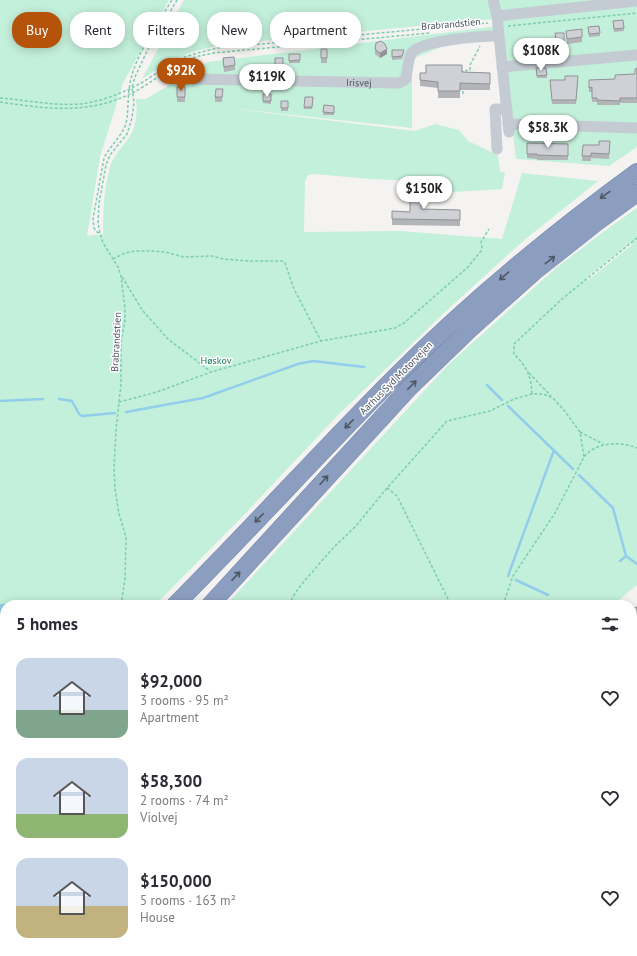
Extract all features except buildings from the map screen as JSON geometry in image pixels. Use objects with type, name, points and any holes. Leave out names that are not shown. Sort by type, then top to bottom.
[{"type":"highway","name":"Aarhus Syd Motorvejen","points":[[180,600],[397,375],[459,316],[522,261],[582,212],[637,172]]},
{"type":"highway","name":"Aarhus Syd Motorvejen","points":[[215,600],[410,387],[470,329],[535,271],[597,222],[637,193]]},
{"type":"street","points":[[493,0],[498,25],[509,128],[637,128]]},
{"type":"street","name":"Irisvej","points":[[194,79],[398,83],[406,79],[411,54],[417,48],[459,38],[480,37],[498,25],[637,2]]},
{"type":"street","points":[[502,67],[637,55]]},
{"type":"street","points":[[497,149],[495,110],[507,109]]},
{"type":"path","points":[[100,233],[94,228],[93,219],[101,167],[108,150],[124,130],[127,117],[128,94],[131,77],[138,60],[172,0]]},
{"type":"path","name":"Brabrandstien","points":[[122,600],[125,579],[126,537],[119,514],[114,468],[119,402],[121,342],[125,320],[125,309],[121,276],[114,259],[103,243],[98,223],[106,164],[110,155],[127,134],[132,118],[134,102],[132,87],[135,77],[177,0]]},
{"type":"path","points":[[0,98],[61,104],[80,104],[98,100],[142,83],[169,64],[195,53],[218,48],[637,13]]},
{"type":"path","name":"Brabrandstien","points":[[0,102],[61,109],[100,105],[132,93],[188,60],[213,53],[435,33]]},
{"type":"path","points":[[463,78],[463,70],[470,70],[470,65],[480,47],[480,37]]},
{"type":"path","points":[[463,86],[463,94]]},
{"type":"path","points":[[119,402],[156,392],[211,372],[321,341],[394,328],[404,322],[467,268],[481,251],[481,242],[489,229]]},
{"type":"path","points":[[604,445],[580,432],[564,410],[528,372],[514,354],[514,344],[562,299],[637,238]]},
{"type":"path","points":[[114,259],[134,251],[151,251],[165,252],[184,257],[212,256],[236,260],[283,261],[294,289],[321,341]]},
{"type":"path","points":[[121,276],[143,311],[168,339],[211,372]]},
{"type":"path","points":[[528,372],[531,381],[532,394]]},
{"type":"path","points":[[292,600],[301,584],[334,547],[355,527],[387,488],[447,421],[490,411],[514,399],[532,394],[543,394],[553,398]]},
{"type":"path","points":[[580,432],[584,457]]},
{"type":"path","points":[[505,600],[513,576],[555,512],[584,457],[594,448],[604,445],[623,444],[637,448]]},
{"type":"path","points":[[387,488],[397,496],[449,600]]},
{"type":"green space","name":"Høskov","points":[[0,0],[169,0],[162,12],[133,12],[133,48],[142,48],[123,83],[100,157],[87,236],[103,234],[106,183],[112,162],[131,135],[135,123],[137,106],[136,99],[146,99],[208,62],[321,48],[361,48],[361,43],[499,26],[497,0],[637,0],[637,147],[609,166],[516,159],[501,39],[446,45],[412,59],[412,128],[219,107],[415,131],[435,124],[459,130],[468,141],[498,155],[500,172],[505,172],[502,189],[452,192],[421,181],[371,179],[314,174],[308,175],[305,181],[304,232],[400,231],[502,239],[522,173],[598,181],[523,241],[444,313],[337,416],[242,517],[160,600],[0,600]]},
{"type":"green space","points":[[184,0],[490,0],[493,19],[361,32],[361,12],[270,12],[270,40],[262,41],[262,12],[207,12],[208,48],[192,52],[168,62],[142,79],[158,48],[199,48],[199,12],[178,12]]},
{"type":"green space","points":[[637,208],[637,585],[619,600],[231,600],[449,364],[556,268]],"holes":[[[630,243],[633,244],[587,281],[587,277]]]},
{"type":"waterway","points":[[126,412],[203,398],[298,364],[313,361],[364,367]]},
{"type":"waterway","points":[[487,385],[502,400]]},
{"type":"waterway","points":[[0,401],[43,399]]},
{"type":"waterway","points":[[59,399],[72,401],[79,414],[82,416],[115,413]]},
{"type":"waterway","points":[[508,406],[573,469]]},
{"type":"waterway","points":[[508,576],[554,450]]},
{"type":"waterway","points":[[579,475],[613,508],[626,556],[637,564]]},
{"type":"waterway","points":[[620,561],[626,556]]},
{"type":"waterway","points":[[516,580],[548,595]]}]
